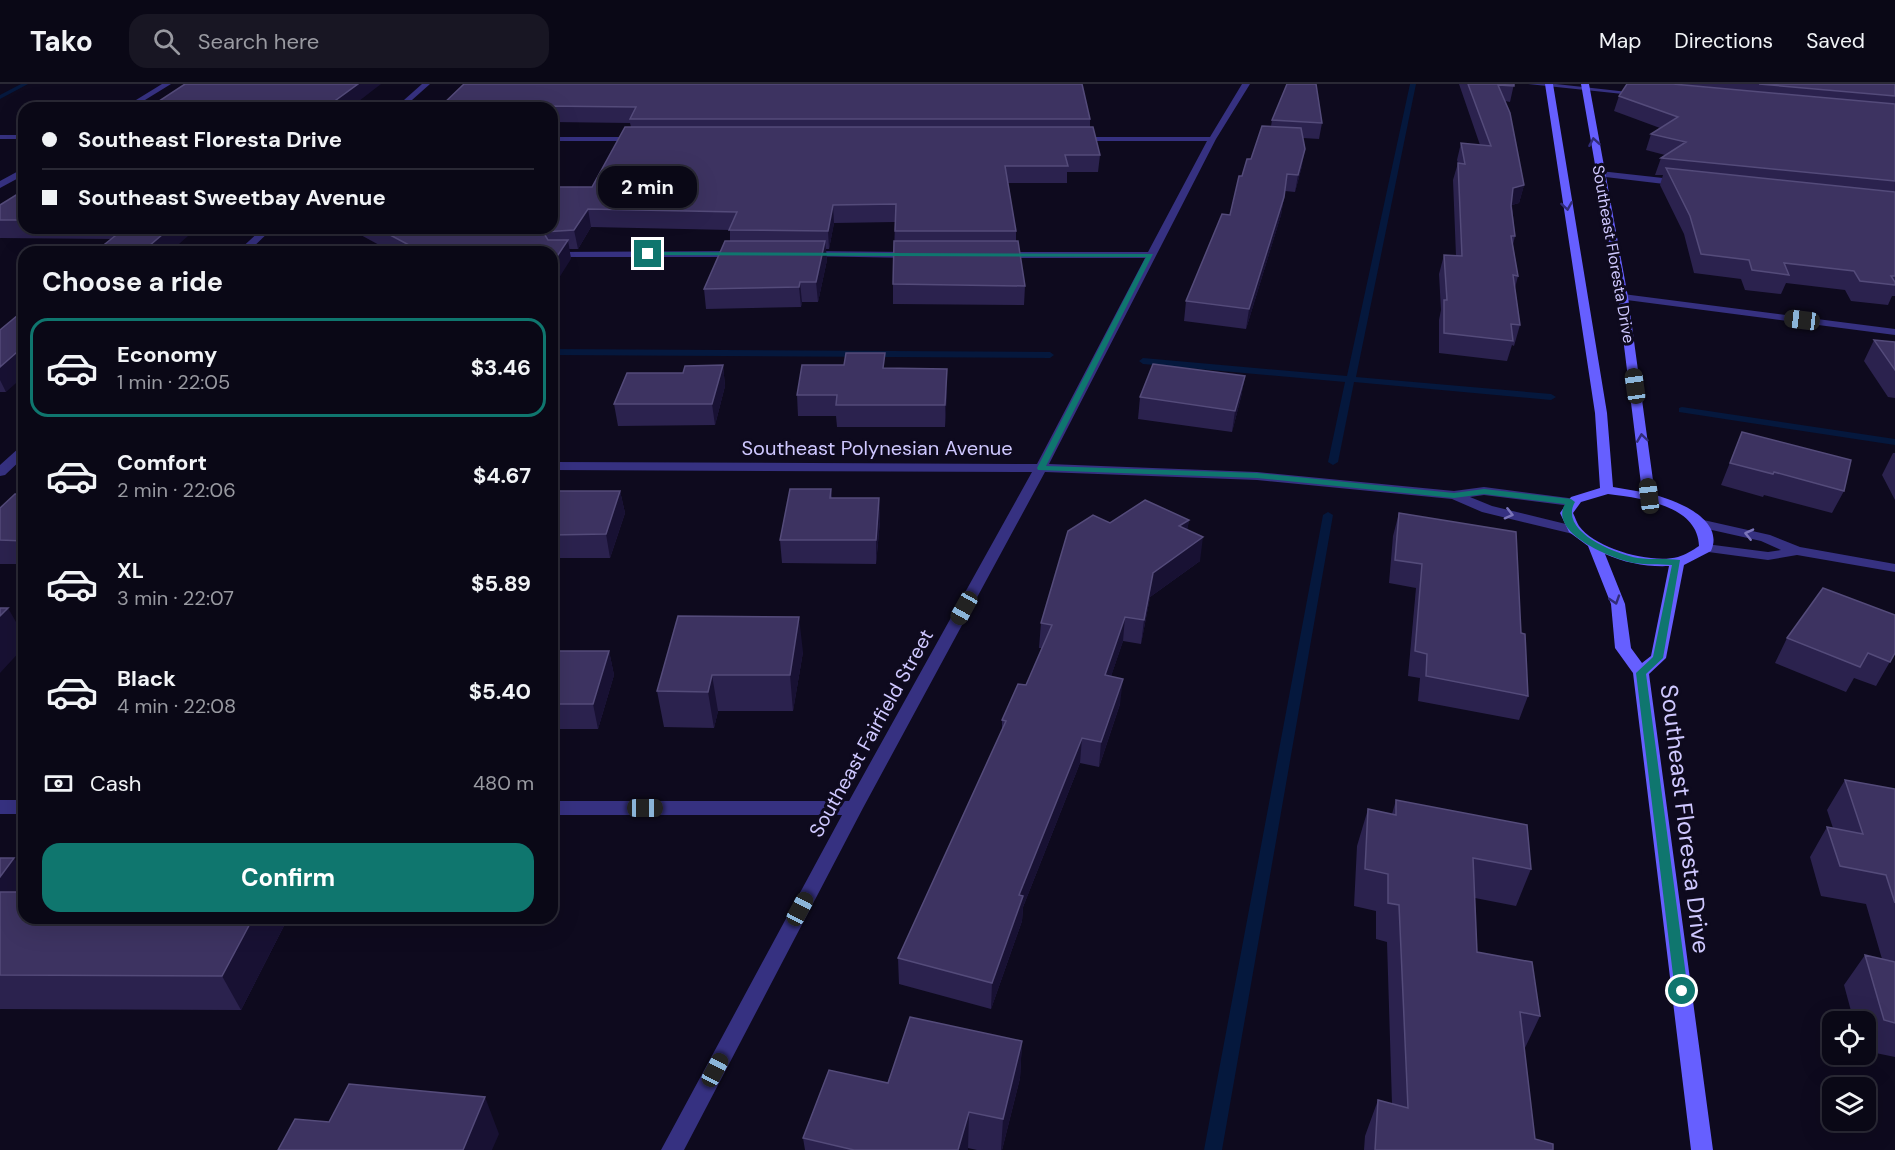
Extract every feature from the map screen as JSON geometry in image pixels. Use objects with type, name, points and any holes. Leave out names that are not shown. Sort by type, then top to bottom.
[{"type":"street","points":[[137,102],[167,84]]},
{"type":"street","points":[[406,102],[426,84]]},
{"type":"street","name":"Southeast Fairfield Street","points":[[672,1150],[854,808],[1041,468],[1150,255],[1212,140],[1246,84]]},
{"type":"street","points":[[1532,84],[1585,86],[1654,95]]},
{"type":"street","name":"Southeast Floresta Drive","points":[[1549,85],[1601,413],[1607,490]]},
{"type":"street","name":"Southeast Floresta Drive","points":[[1585,86],[1623,297],[1649,496]]},
{"type":"street","points":[[0,137],[18,137]]},
{"type":"street","points":[[558,139],[648,139]]},
{"type":"street","points":[[1068,139],[1212,140]]},
{"type":"street","points":[[0,185],[18,174]]},
{"type":"street","points":[[1600,174],[1686,183]]},
{"type":"street","points":[[248,246],[262,234]]},
{"type":"street","points":[[558,254],[743,254]]},
{"type":"street","points":[[791,254],[923,255]]},
{"type":"street","points":[[983,255],[1150,255]]},
{"type":"street","points":[[1623,297],[1895,332]]},
{"type":"street","points":[[4,468],[18,455]]},
{"type":"street","name":"Southeast Polynesian Avenue","points":[[558,466],[1041,468],[1257,476],[1454,495],[1484,491],[1571,502]]},
{"type":"street","points":[[1797,551],[1768,556],[1706,548],[1690,560],[1677,562],[1635,560],[1594,545],[1574,530],[1567,520],[1566,510],[1571,502],[1580,495],[1607,490],[1649,496],[1677,508],[1699,523],[1766,538],[1797,551],[1895,568]]},
{"type":"street","name":"Southeast Polynesian Avenue","points":[[1454,495],[1487,509],[1574,530]]},
{"type":"street","points":[[1699,523],[1705,532],[1706,548]]},
{"type":"street","name":"Southeast Floresta Drive","points":[[1594,545],[1618,604],[1623,648],[1641,673],[1702,1150]]},
{"type":"street","name":"Southeast Floresta Drive","points":[[1641,673],[1658,658],[1677,562]]},
{"type":"street","points":[[0,807],[18,807]]},
{"type":"street","points":[[558,808],[854,808]]},
{"type":"building","points":[[185,84],[358,84],[333,102],[158,102]]},
{"type":"building","points":[[464,84],[1082,84],[1090,119],[630,119],[636,107],[558,106],[558,102],[445,102]]},
{"type":"building","points":[[1287,84],[1316,84],[1322,123],[1272,120]]},
{"type":"building","points":[[1468,84],[1514,84],[1514,86],[1498,85],[1510,113],[1524,185],[1513,188],[1511,206],[1515,236],[1511,236],[1518,276],[1513,275],[1520,325],[1511,324],[1513,341],[1444,333],[1444,300],[1447,300],[1444,255],[1462,256],[1458,163],[1465,164],[1461,143],[1491,146]]},
{"type":"building","points":[[1627,84],[1673,84],[1895,104],[1895,181],[1661,158],[1686,142],[1651,134],[1678,117],[1619,96]]},
{"type":"building","points":[[1759,84],[1895,84],[1895,96]]},
{"type":"building","points":[[1262,126],[1301,128],[1305,149],[1298,175],[1287,174],[1284,197],[1249,309],[1186,301],[1222,214],[1230,215],[1239,176],[1242,176],[1247,159],[1251,159]]},
{"type":"building","points":[[625,127],[1093,127],[1100,155],[1065,155],[1068,166],[1005,166],[1016,231],[895,231],[896,204],[833,205],[828,231],[729,230],[737,212],[588,209],[574,230],[558,231],[558,187],[592,187]]},
{"type":"building","points":[[1666,168],[1895,192],[1895,276],[1891,276],[1895,285],[1860,281],[1854,271],[1784,263],[1789,275],[1752,270],[1749,260],[1701,254],[1690,216]]},
{"type":"building","points":[[18,194],[18,220],[0,220],[0,205]]},
{"type":"building","points":[[118,234],[163,234],[149,246],[102,246]]},
{"type":"building","points":[[388,234],[544,234],[548,240],[568,240],[558,255],[558,246],[411,246]]},
{"type":"building","points":[[725,241],[825,241],[816,282],[800,282],[799,287],[704,289]]},
{"type":"building","points":[[894,241],[1018,241],[1025,286],[893,284]]},
{"type":"building","points":[[18,315],[18,351],[0,367],[0,330]]},
{"type":"building","points":[[1874,340],[1895,342],[1895,370]]},
{"type":"building","points":[[846,353],[885,353],[883,368],[947,369],[945,405],[836,405],[837,395],[797,395],[802,365],[844,365]]},
{"type":"building","points":[[1153,364],[1245,376],[1235,411],[1140,397]]},
{"type":"building","points":[[723,365],[712,404],[614,404],[627,373],[683,373],[685,366]]},
{"type":"building","points":[[1742,432],[1851,460],[1844,491],[1730,463]]},
{"type":"building","points":[[790,489],[831,489],[830,498],[879,498],[876,540],[780,540]]},
{"type":"building","points":[[558,491],[620,491],[606,534],[558,535]]},
{"type":"building","points":[[15,494],[18,494],[18,541],[0,540],[0,508]]},
{"type":"building","points":[[1145,500],[1189,520],[1179,526],[1203,537],[1153,573],[1144,620],[1125,617],[1105,675],[1123,679],[1101,742],[1082,738],[1019,895],[1023,896],[992,983],[898,958],[1006,721],[1002,720],[1018,684],[1026,685],[1052,625],[1041,623],[1068,531],[1093,515],[1110,523]]},
{"type":"building","points":[[1399,513],[1516,532],[1521,633],[1525,634],[1528,696],[1426,676],[1427,654],[1415,651],[1422,564],[1395,560]]},
{"type":"building","points":[[1823,588],[1895,615],[1895,653],[1890,662],[1868,653],[1860,667],[1787,638]]},
{"type":"building","points":[[0,608],[8,608],[0,616]]},
{"type":"building","points":[[678,616],[799,617],[790,675],[712,675],[708,692],[657,691]]},
{"type":"building","points":[[558,651],[609,651],[593,704],[558,704]]},
{"type":"building","points":[[1845,780],[1895,789],[1895,903],[1886,875],[1840,866],[1827,827],[1863,834]]},
{"type":"building","points":[[1396,800],[1527,825],[1531,869],[1473,858],[1477,952],[1532,962],[1540,1016],[1520,1012],[1535,1139],[1553,1144],[1553,1150],[1375,1150],[1378,1100],[1408,1108],[1399,905],[1388,903],[1388,874],[1365,869],[1368,809],[1396,815]]},
{"type":"building","points":[[0,858],[14,858],[0,877]]},
{"type":"building","points":[[0,892],[18,892],[18,924],[250,924],[222,976],[0,975]]},
{"type":"building","points":[[1865,955],[1895,962],[1895,1023],[1884,1020]]},
{"type":"building","points":[[910,1017],[1022,1041],[1003,1119],[969,1112],[958,1150],[854,1150],[803,1138],[829,1070],[888,1083]]},
{"type":"building","points":[[349,1084],[485,1097],[463,1150],[278,1150],[295,1119],[329,1122]]},
{"type":"waterway","points":[[0,97],[25,84]]},
{"type":"waterway","points":[[1351,379],[1413,84]]},
{"type":"waterway","points":[[558,352],[1050,355]]},
{"type":"waterway","points":[[1143,361],[1351,379]]},
{"type":"waterway","points":[[1333,462],[1351,379]]},
{"type":"waterway","points":[[1351,379],[1551,397]]},
{"type":"waterway","points":[[1682,410],[1895,442]]},
{"type":"waterway","points":[[1213,1150],[1328,515]]},
{"type":"route","points":[[648,254],[1150,255],[1041,468],[1257,476],[1454,495],[1484,491],[1571,502],[1566,510],[1567,520],[1574,530],[1594,545],[1613,554],[1635,560],[1657,563],[1677,562],[1658,658],[1641,673],[1682,991]]}]
